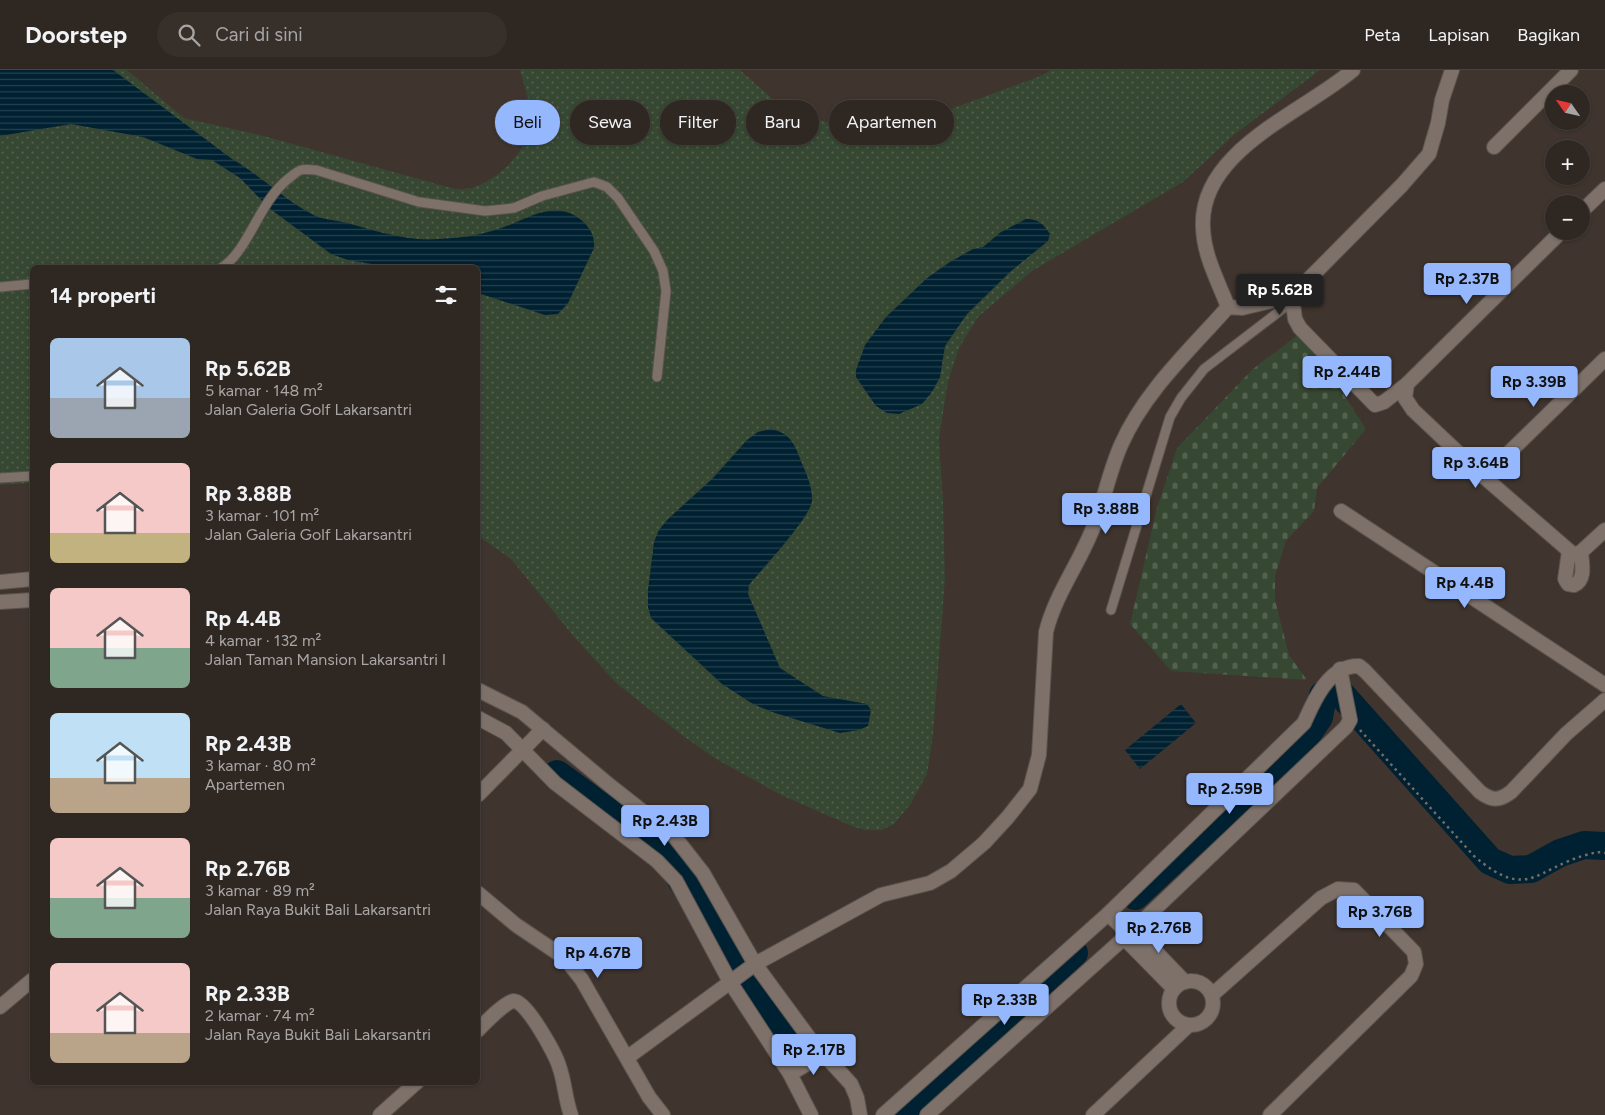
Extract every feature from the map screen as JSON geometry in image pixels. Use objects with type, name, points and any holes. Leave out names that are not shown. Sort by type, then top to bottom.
[{"type":"street","points":[[1228,307],[1207,256],[1202,228],[1204,203],[1216,178],[1235,156],[1268,128],[1353,70]]},
{"type":"street","points":[[1228,307],[1242,308],[1292,296],[1402,185],[1428,154],[1452,70]]},
{"type":"street","points":[[1494,147],[1571,70]]},
{"type":"street","points":[[1590,203],[1605,189]]},
{"type":"street","points":[[1292,296],[1295,319],[1300,328],[1375,404],[1384,402],[1407,384],[1553,240]]},
{"type":"street","points":[[628,1057],[755,964],[881,895],[930,883],[950,871],[984,843],[1008,817],[1030,789],[1039,755],[1046,632],[1050,614],[1093,528],[1122,444],[1158,385],[1228,307]]},
{"type":"street","points":[[1484,477],[1605,359]]},
{"type":"street","points":[[1407,384],[1405,398],[1413,410],[1484,477],[1575,553],[1605,530]]},
{"type":"street","points":[[1341,511],[1605,685]]},
{"type":"street","points":[[0,582],[30,579]]},
{"type":"street","points":[[0,602],[30,600]]},
{"type":"street","points":[[883,1115],[1110,915],[1304,723],[1312,704],[1330,678],[1358,666],[1365,671],[1480,792],[1494,800],[1502,799],[1511,792],[1566,734],[1605,700]]},
{"type":"street","points":[[927,1115],[1127,932],[1350,720],[1341,674]]},
{"type":"street","points":[[480,691],[522,712],[674,836],[703,873],[755,964],[810,1039],[851,1084],[857,1098],[860,1115]]},
{"type":"street","points":[[480,719],[506,734],[555,783],[658,861],[676,881],[730,982],[790,1074],[811,1115]]},
{"type":"street","points":[[480,793],[543,729]]},
{"type":"street","points":[[1212,994],[1321,898],[1338,889],[1354,890],[1414,952],[1416,964],[1411,976],[1270,1115]]},
{"type":"street","points":[[480,895],[516,925],[565,958],[582,980],[628,1057],[649,1097],[663,1115]]},
{"type":"street","points":[[1110,915],[1180,986]]},
{"type":"street","points":[[0,1007],[30,982]]},
{"type":"street","points":[[1202,984],[1212,994],[1213,1010],[1209,1016],[1197,1025],[1189,1026],[1177,1020],[1170,1009],[1171,995],[1180,986],[1202,984]]},
{"type":"street","points":[[480,1028],[507,1004],[514,1001],[519,1002],[528,1010],[558,1063],[571,1115]]},
{"type":"street","points":[[1093,1115],[1189,1026]]},
{"type":"street","points":[[790,1074],[824,1054]]},
{"type":"street","points":[[380,1115],[414,1085]]},
{"type":"lane","points":[[226,265],[230,262],[241,246],[264,205],[276,189],[300,170],[316,170],[419,202],[485,211],[514,208],[542,196],[594,182],[608,188],[618,198],[654,251],[663,271],[666,291],[657,377]]},
{"type":"lane","points":[[0,287],[30,284]]},
{"type":"lane","points":[[1111,610],[1170,417],[1181,398],[1204,369],[1285,307],[1292,296]]},
{"type":"lane","points":[[0,478],[30,476]]},
{"type":"path","points":[[1350,720],[1373,742],[1474,856],[1489,869],[1505,877],[1524,880],[1540,876],[1584,856],[1601,851],[1605,853]]},
{"type":"green space","points":[[0,70],[127,70],[184,118],[264,136],[455,189],[467,189],[485,182],[496,175],[515,158],[523,145],[560,145],[560,100],[529,100],[520,70],[740,70],[774,100],[746,100],[746,145],[819,145],[819,120],[829,122],[829,145],[954,145],[954,108],[1038,77],[1051,70],[1320,70],[1234,135],[1183,182],[1032,271],[978,317],[959,348],[948,382],[939,438],[945,579],[933,735],[927,774],[910,805],[894,824],[882,830],[865,830],[854,827],[781,795],[716,759],[683,736],[616,683],[574,637],[511,559],[480,537],[480,265],[30,265],[30,483],[0,485]]},
{"type":"green space","points":[[1303,331],[1366,429],[1317,488],[1314,511],[1286,541],[1275,576],[1275,600],[1289,655],[1307,680],[1171,671],[1130,624],[1157,508],[1177,448],[1253,369]]},
{"type":"water","points":[[0,70],[113,70],[232,159],[300,207],[321,218],[391,235],[427,239],[481,234],[548,211],[559,211],[569,213],[587,225],[593,236],[594,248],[568,303],[558,314],[545,315],[480,294],[480,265],[378,265],[348,260],[331,254],[269,208],[240,178],[212,160],[197,159],[143,137],[71,124],[0,136]]},
{"type":"water","points":[[1026,219],[1037,221],[1043,225],[1050,234],[1048,241],[1010,272],[967,314],[945,346],[940,377],[932,392],[922,404],[899,414],[887,413],[876,406],[856,377],[856,370],[865,345],[886,317],[927,278],[973,249],[983,247],[1001,232]]},
{"type":"water","points":[[770,429],[781,432],[794,445],[810,483],[812,501],[795,531],[749,585],[748,594],[780,668],[823,696],[867,704],[871,710],[868,726],[859,730],[840,733],[772,712],[753,704],[722,684],[651,618],[648,607],[648,590],[654,542],[659,530],[668,519],[712,479],[747,440],[758,432]]},
{"type":"water","points":[[1181,704],[1196,723],[1140,769],[1125,750]]},
{"type":"waterway","points":[[1341,694],[1490,861],[1510,870],[1531,869],[1560,853],[1584,845],[1605,846]]},
{"type":"waterway","points":[[1135,896],[1304,739],[1319,717],[1323,695]]},
{"type":"waterway","points":[[557,774],[651,843],[667,858],[733,958]]},
{"type":"waterway","points":[[899,1115],[1074,953]]},
{"type":"waterway","points":[[753,989],[797,1059]]}]
